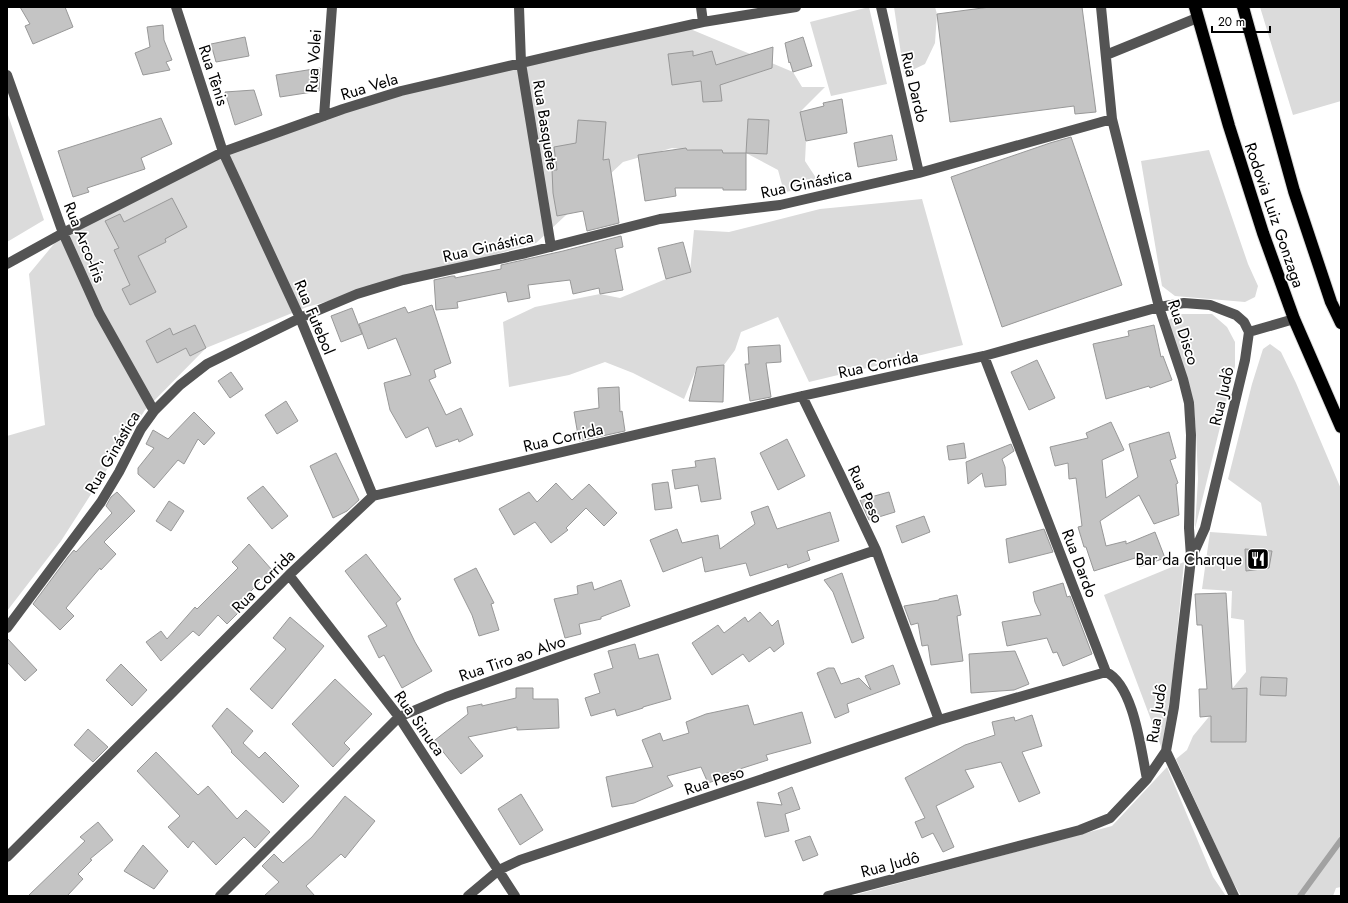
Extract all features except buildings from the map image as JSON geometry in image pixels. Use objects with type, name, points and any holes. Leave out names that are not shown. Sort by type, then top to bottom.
[{"type":"highway","name":"Rodovia Luiz Gonzaga","points":[[1243,7],[1245,19],[1294,190],[1331,302],[1341,323]]},
{"type":"highway","name":"Rodovia Luiz Gonzaga","points":[[1196,12],[1253,202],[1294,319],[1341,427]]},
{"type":"street","name":"Rua Tênis","points":[[176,7],[223,152]]},
{"type":"street","name":"Rua Volei","points":[[324,116],[332,7]]},
{"type":"street","name":"Rua Basquete","points":[[519,7],[521,63],[551,247]]},
{"type":"street","points":[[701,7],[702,22]]},
{"type":"street","name":"Rua Vela","points":[[7,264],[63,233],[223,152],[343,109],[401,91],[702,22],[796,7]]},
{"type":"street","name":"Rua Dardo","points":[[881,7],[919,173]]},
{"type":"street","name":"Rua Disco","points":[[1101,7],[1112,119],[1159,307],[1183,379],[1189,403],[1191,435],[1189,528],[1191,559]]},
{"type":"street","points":[[1106,55],[1196,12]]},
{"type":"street","name":"Rua Arco-Íris","points":[[7,75],[63,233],[99,313],[154,411]]},
{"type":"street","name":"Rua Ginástica","points":[[7,628],[101,502],[141,429],[154,411],[180,385],[207,364],[300,318],[357,294],[403,280],[551,247],[660,219],[780,205],[919,173],[1112,119]]},
{"type":"street","name":"Rua Futebol","points":[[223,152],[300,318],[373,496]]},
{"type":"street","name":"Rua Corrida","points":[[7,857],[166,700],[289,575],[373,496],[802,396],[984,356],[1159,307],[1184,303],[1210,305],[1236,315],[1244,322],[1249,332]]},
{"type":"street","points":[[1249,332],[1294,319]]},
{"type":"street","name":"Rua Judô","points":[[828,896],[1080,830],[1110,818],[1147,779],[1166,751],[1174,707],[1191,559],[1205,528],[1245,360],[1249,332]]},
{"type":"street","name":"Rua Dardo","points":[[984,356],[1106,672],[1112,674],[1124,691],[1136,722],[1147,779]]},
{"type":"street","name":"Rua Peso","points":[[802,396],[876,550],[939,720]]},
{"type":"street","name":"Rua Tiro ao Alvo","points":[[220,896],[399,717],[446,697],[564,655],[876,550]]},
{"type":"street","name":"Rua Sinuca","points":[[289,575],[399,717],[516,896]]},
{"type":"street","name":"Rua Peso","points":[[468,896],[499,870],[544,851],[939,720],[1106,672]]},
{"type":"street","points":[[1166,751],[1234,896]]},
{"type":"shaded area","points":[[869,7],[887,84],[831,96],[810,22]]},
{"type":"shaded area","points":[[894,7],[935,7],[937,14],[935,43],[925,64],[904,74]]},
{"type":"shaded area","points":[[1260,7],[1341,7],[1341,101],[1293,115]]},
{"type":"shaded area","points":[[683,26],[793,72],[802,87],[825,87],[800,112],[806,141],[805,161],[822,187],[784,192],[778,170],[746,153],[723,153],[672,148],[623,162],[536,243],[307,307],[206,348],[145,410],[61,541],[7,611],[7,436],[45,425],[29,274],[63,233],[191,168],[401,91]]},
{"type":"shaded area","points":[[7,112],[44,220],[7,242]]},
{"type":"shaded area","points":[[1209,150],[1248,264],[1258,286],[1255,297],[1245,302],[1175,296],[1162,286],[1141,161]]},
{"type":"shaded area","points":[[922,199],[963,345],[809,382],[778,317],[741,332],[735,350],[724,365],[697,367],[684,399],[633,373],[605,362],[569,375],[509,387],[503,322],[535,307],[600,294],[620,298],[666,279],[690,272],[694,230],[729,232],[820,209]]},
{"type":"shaded area","points":[[1178,314],[1212,314],[1227,327],[1235,342],[1235,366],[1195,529],[1198,479],[1193,401],[1167,321]]},
{"type":"shaded area","points":[[1270,344],[1281,352],[1296,383],[1341,489],[1341,887],[1336,888],[1333,896],[1241,896],[1231,879],[1176,759],[1187,750],[1193,736],[1246,672],[1244,620],[1231,618],[1232,591],[1202,589],[1210,532],[1267,536],[1261,503],[1228,479],[1252,384],[1263,349]]},
{"type":"shaded area","points":[[1184,562],[1172,685],[1162,749],[1104,595]]},
{"type":"shaded area","points":[[1167,767],[1213,877],[1226,896],[851,896],[1112,826]]},
{"type":"waterway","points":[[1300,896],[1341,840]]},
{"type":"place","name":"Bar da Charque","points":[[1258,559]]}]
